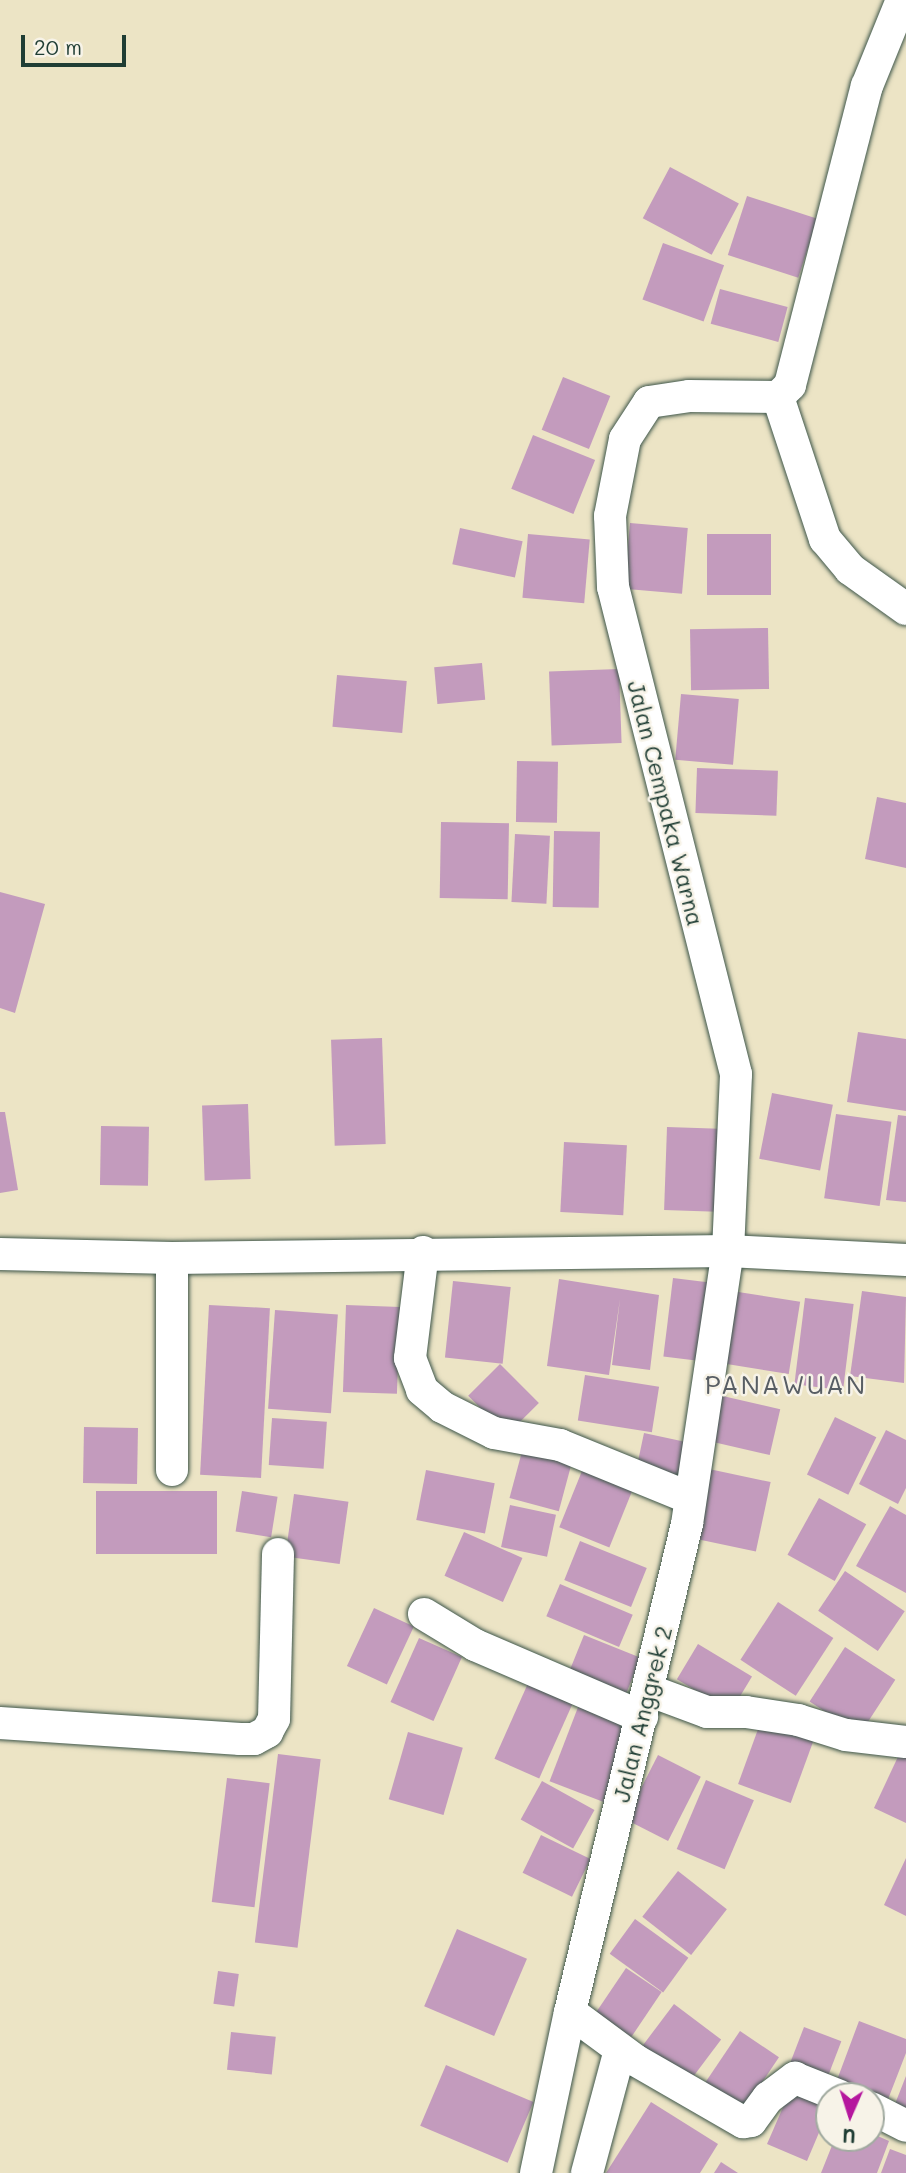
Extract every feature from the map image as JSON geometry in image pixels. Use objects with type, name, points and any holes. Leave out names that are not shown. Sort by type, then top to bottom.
[{"type":"street","points":[[902,0],[867,86],[790,386],[778,397],[825,539],[850,569],[906,609]]},
{"type":"street","name":"Jalan Cempaka Warna","points":[[728,1251],[736,1074],[613,587],[610,516],[625,439],[649,402],[689,396],[778,397]]},
{"type":"street","points":[[0,1254],[172,1258],[423,1252],[728,1251],[906,1260]]},
{"type":"street","name":"Jalan Anggrek 2","points":[[536,2173],[570,2012],[645,1703],[690,1499],[728,1251]]},
{"type":"street","points":[[423,1252],[410,1358],[422,1390],[442,1407],[494,1433],[561,1444],[690,1499]]},
{"type":"street","points":[[172,1258],[172,1470]]},
{"type":"street","points":[[0,1723],[240,1739],[254,1739],[267,1732],[274,1719],[278,1554]]},
{"type":"street","points":[[424,1614],[475,1645],[645,1703],[707,1712],[746,1712],[798,1720],[846,1735],[906,1742]]},
{"type":"street","points":[[570,2012],[620,2050],[743,2122],[751,2121],[768,2098],[795,2078],[815,2086]]},
{"type":"street","points":[[587,2173],[620,2050]]},
{"type":"street","points":[[885,2115],[906,2126]]},
{"type":"building","points":[[670,167],[739,204],[712,255],[643,218]]},
{"type":"building","points":[[747,196],[817,219],[798,278],[728,255]]},
{"type":"building","points":[[663,243],[724,265],[704,322],[642,299]]},
{"type":"building","points":[[720,289],[788,307],[778,342],[711,324]]},
{"type":"building","points":[[563,377],[610,396],[589,449],[542,430]]},
{"type":"building","points":[[533,435],[595,460],[573,514],[511,489]]},
{"type":"building","points":[[630,523],[688,528],[682,594],[624,589]]},
{"type":"building","points":[[460,528],[523,541],[515,577],[452,564]]},
{"type":"building","points":[[528,534],[590,539],[584,603],[522,598]]},
{"type":"building","points":[[707,534],[771,534],[771,595],[707,595]]},
{"type":"building","points":[[768,628],[769,689],[691,690],[690,629]]},
{"type":"building","points":[[482,663],[485,700],[437,704],[434,667]]},
{"type":"building","points":[[619,669],[622,743],[552,745],[549,671]]},
{"type":"building","points":[[337,675],[407,681],[402,733],[332,727]]},
{"type":"building","points":[[681,694],[739,699],[733,765],[675,760]]},
{"type":"building","points":[[517,761],[558,762],[557,823],[516,822]]},
{"type":"building","points":[[697,768],[778,771],[776,816],[695,813]]},
{"type":"building","points":[[877,797],[906,803],[906,868],[865,859]]},
{"type":"building","points":[[441,822],[509,823],[508,899],[440,898]]},
{"type":"building","points":[[554,831],[600,832],[599,908],[553,907]]},
{"type":"building","points":[[515,834],[550,836],[546,904],[511,902]]},
{"type":"building","points":[[0,892],[45,904],[15,1013],[0,1008]]},
{"type":"building","points":[[858,1032],[906,1039],[906,1111],[847,1102]]},
{"type":"building","points":[[382,1038],[386,1144],[335,1146],[331,1040]]},
{"type":"building","points":[[772,1093],[833,1105],[820,1171],[759,1159]]},
{"type":"building","points":[[248,1104],[251,1179],[205,1181],[202,1106]]},
{"type":"building","points":[[0,1112],[5,1112],[18,1190],[0,1193]]},
{"type":"building","points":[[836,1114],[891,1122],[880,1206],[824,1198]]},
{"type":"building","points":[[898,1115],[906,1116],[906,1202],[886,1200]]},
{"type":"building","points":[[101,1126],[149,1127],[148,1186],[100,1185]]},
{"type":"building","points":[[667,1127],[727,1129],[724,1212],[664,1210]]},
{"type":"building","points":[[564,1142],[627,1145],[623,1215],[560,1212]]},
{"type":"building","points":[[673,1278],[716,1283],[706,1362],[663,1356]]},
{"type":"building","points":[[559,1279],[659,1295],[650,1370],[612,1365],[620,1299],[609,1375],[547,1366]]},
{"type":"building","points":[[453,1281],[511,1287],[503,1364],[445,1358]]},
{"type":"building","points":[[732,1291],[800,1302],[789,1374],[721,1363]]},
{"type":"building","points":[[862,1291],[906,1297],[904,1383],[850,1376]]},
{"type":"building","points":[[805,1298],[854,1304],[843,1390],[794,1384]]},
{"type":"building","points":[[209,1305],[270,1308],[261,1478],[200,1475]]},
{"type":"building","points":[[346,1305],[400,1307],[397,1394],[343,1392]]},
{"type":"building","points":[[275,1310],[338,1314],[331,1413],[268,1409]]},
{"type":"building","points":[[500,1364],[539,1403],[507,1435],[468,1396]]},
{"type":"building","points":[[585,1375],[659,1387],[652,1432],[578,1420]]},
{"type":"building","points":[[714,1394],[780,1409],[770,1455],[703,1440]]},
{"type":"building","points":[[835,1417],[876,1437],[848,1495],[807,1475]]},
{"type":"building","points":[[272,1418],[327,1422],[324,1469],[269,1465]]},
{"type":"building","points":[[84,1427],[138,1428],[137,1484],[83,1483]]},
{"type":"building","points":[[886,1430],[906,1440],[906,1488],[898,1504],[859,1484]]},
{"type":"building","points":[[644,1433],[687,1442],[679,1480],[636,1471]]},
{"type":"building","points":[[524,1444],[573,1457],[559,1511],[510,1498]]},
{"type":"building","points":[[584,1466],[634,1486],[609,1547],[559,1527]]},
{"type":"building","points":[[709,1469],[771,1482],[756,1552],[694,1538]]},
{"type":"building","points":[[426,1470],[495,1483],[485,1533],[416,1520]]},
{"type":"building","points":[[96,1491],[217,1491],[217,1554],[96,1554]]},
{"type":"building","points":[[242,1491],[278,1497],[271,1537],[236,1531]]},
{"type":"building","points":[[294,1494],[348,1502],[340,1564],[285,1556]]},
{"type":"building","points":[[819,1498],[866,1524],[835,1581],[787,1555]]},
{"type":"building","points":[[510,1505],[556,1515],[547,1557],[501,1547]]},
{"type":"building","points":[[890,1506],[906,1515],[906,1593],[856,1566]]},
{"type":"building","points":[[464,1532],[522,1558],[503,1602],[444,1576]]},
{"type":"building","points":[[580,1541],[647,1568],[631,1607],[564,1580]]},
{"type":"building","points":[[845,1571],[905,1611],[878,1651],[818,1611]]},
{"type":"building","points":[[560,1584],[633,1615],[619,1647],[546,1616]]},
{"type":"building","points":[[778,1602],[833,1638],[796,1696],[740,1660]]},
{"type":"building","points":[[374,1608],[414,1627],[387,1685],[347,1666]]},
{"type":"building","points":[[584,1635],[641,1658],[621,1705],[565,1682]]},
{"type":"building","points":[[419,1638],[462,1657],[433,1721],[391,1702]]},
{"type":"building","points":[[698,1644],[752,1676],[731,1712],[677,1679]]},
{"type":"building","points":[[845,1647],[895,1680],[860,1734],[810,1702]]},
{"type":"building","points":[[529,1681],[574,1701],[539,1779],[494,1759]]},
{"type":"building","points":[[580,1702],[636,1724],[606,1803],[550,1781]]},
{"type":"building","points":[[761,1721],[814,1740],[791,1803],[738,1784]]},
{"type":"building","points":[[408,1732],[463,1748],[443,1815],[389,1799]]},
{"type":"building","points":[[903,1746],[906,1747],[906,1823],[874,1808]]},
{"type":"building","points":[[278,1754],[321,1759],[298,1948],[255,1943]]},
{"type":"building","points":[[658,1755],[701,1777],[668,1841],[625,1819]]},
{"type":"building","points":[[227,1778],[270,1783],[254,1907],[212,1902]]},
{"type":"building","points":[[706,1780],[754,1800],[725,1869],[677,1849]]},
{"type":"building","points":[[542,1781],[594,1810],[573,1849],[521,1819]]},
{"type":"building","points":[[541,1835],[590,1859],[572,1897],[523,1873]]},
{"type":"building","points":[[906,1858],[906,1916],[884,1905]]},
{"type":"building","points":[[678,1871],[727,1909],[691,1955],[642,1917]]},
{"type":"building","points":[[635,1919],[688,1958],[663,1993],[610,1954]]},
{"type":"building","points":[[457,1929],[527,1959],[494,2036],[424,2006]]},
{"type":"building","points":[[626,1968],[662,1992],[631,2037],[596,2013]]},
{"type":"building","points":[[218,1971],[239,1974],[234,2007],[213,2004]]},
{"type":"building","points":[[674,2004],[721,2040],[688,2083],[641,2048]]},
{"type":"building","points":[[859,2021],[906,2039],[906,2053],[885,2107],[885,2082],[836,2082]]},
{"type":"building","points":[[804,2027],[841,2041],[826,2082],[815,2083],[787,2072]]},
{"type":"building","points":[[740,2031],[779,2057],[739,2117],[700,2091]]},
{"type":"building","points":[[231,2032],[276,2037],[272,2074],[227,2070]]},
{"type":"building","points":[[446,2065],[533,2102],[508,2163],[420,2126]]},
{"type":"building","points":[[906,2076],[906,2114],[893,2109]]},
{"type":"building","points":[[794,2082],[815,2091],[815,2142],[807,2161],[767,2144]]},
{"type":"building","points":[[651,2102],[718,2144],[700,2173],[606,2173]]},
{"type":"building","points":[[890,2149],[906,2155],[906,2173],[881,2173]]},
{"type":"building","points":[[829,2152],[885,2152],[877,2173],[821,2173]]},
{"type":"building","points":[[721,2162],[738,2173],[714,2173]]},
{"type":"district","name":"PANAWUAN","points":[[786,1385]]}]
